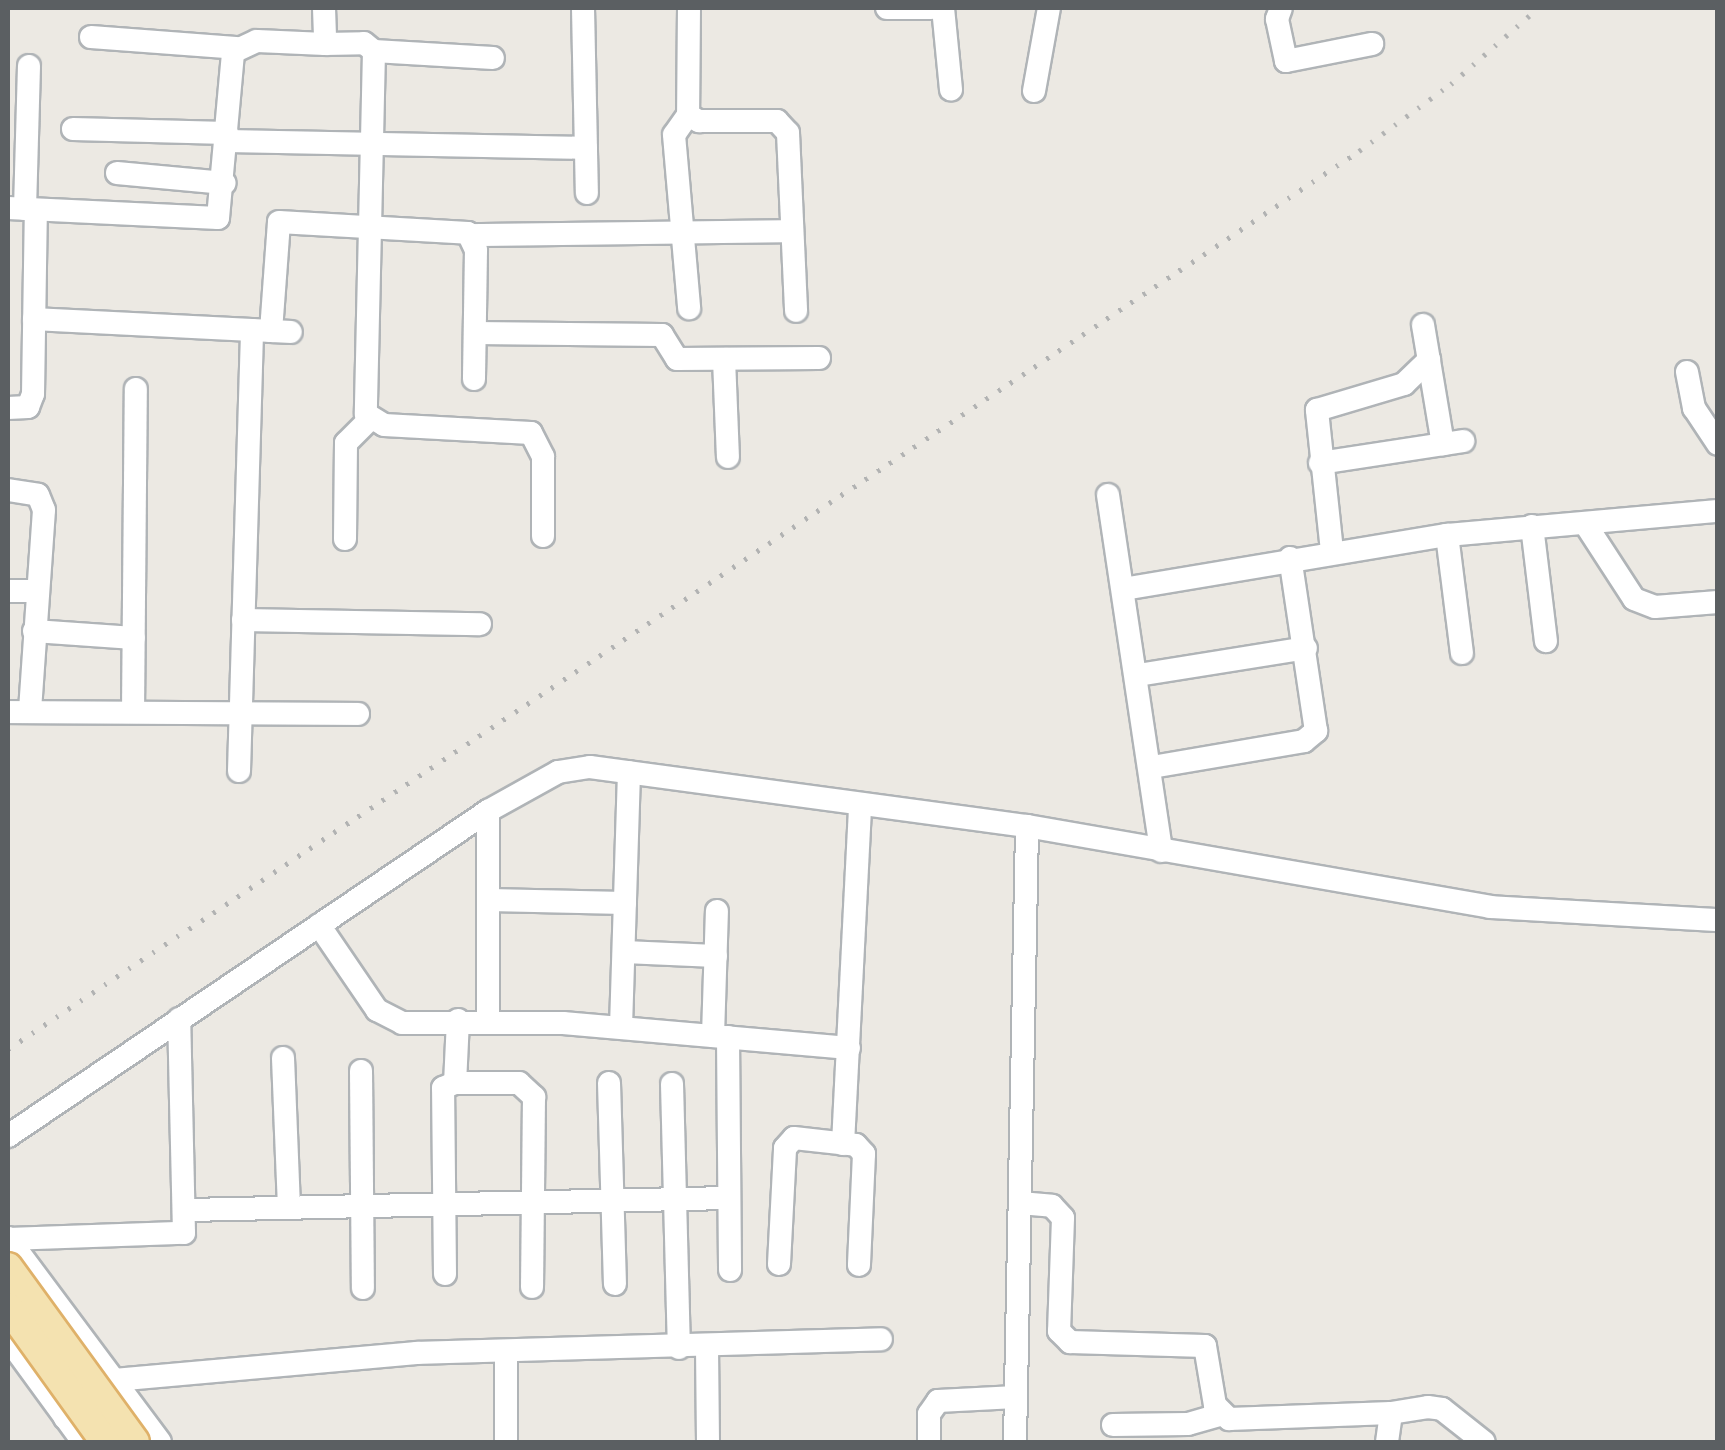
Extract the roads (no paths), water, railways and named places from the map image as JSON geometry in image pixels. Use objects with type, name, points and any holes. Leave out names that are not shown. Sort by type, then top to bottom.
[{"type":"main road","points":[[8,1267],[134,1442]]},
{"type":"main road","points":[[8,1307],[105,1442]]},
{"type":"street","points":[[324,8],[325,44]]},
{"type":"street","points":[[583,8],[587,193]]},
{"type":"street","points":[[689,8],[688,115],[674,135],[689,308]]},
{"type":"street","points":[[886,8],[931,8]]},
{"type":"street","points":[[944,8],[951,90]]},
{"type":"street","points":[[1034,91],[1049,8]]},
{"type":"street","points":[[1281,8],[1277,19],[1286,61],[1372,44]]},
{"type":"street","points":[[91,36],[220,42],[236,48],[257,41],[364,44],[374,52],[493,58]]},
{"type":"street","points":[[23,209],[218,218],[225,183],[236,48]]},
{"type":"street","points":[[374,52],[363,390],[371,418],[384,425],[530,433],[543,458],[543,536]]},
{"type":"street","points":[[8,408],[31,402],[34,320],[23,209],[30,66]]},
{"type":"street","points":[[688,115],[785,126],[796,311]]},
{"type":"street","points":[[74,129],[372,147],[586,148]]},
{"type":"street","points":[[117,174],[225,183]]},
{"type":"street","points":[[239,771],[242,620],[279,222],[472,235],[792,231]]},
{"type":"street","points":[[472,235],[474,379]]},
{"type":"street","points":[[34,320],[271,331]]},
{"type":"street","points":[[1320,464],[1453,443],[1423,325]]},
{"type":"street","points":[[474,333],[662,334],[672,358],[819,358]]},
{"type":"street","points":[[724,359],[728,457]]},
{"type":"street","points":[[1332,551],[1317,410],[1404,384],[1429,360]]},
{"type":"street","points":[[1687,372],[1694,408],[1718,444]]},
{"type":"street","points":[[133,712],[136,390]]},
{"type":"street","points":[[344,538],[346,443],[371,418]]},
{"type":"street","points":[[8,490],[30,491],[43,502],[34,631],[19,712],[358,714]]},
{"type":"street","points":[[1108,495],[1152,768],[1161,851]]},
{"type":"street","points":[[1123,589],[1290,558],[1446,535],[1718,511]]},
{"type":"street","points":[[1586,525],[1634,599],[1655,607],[1718,602]]},
{"type":"street","points":[[1532,526],[1546,641]]},
{"type":"street","points":[[1446,535],[1462,652]]},
{"type":"street","points":[[1152,768],[1311,738],[1317,723],[1290,558]]},
{"type":"street","points":[[8,591],[37,592]]},
{"type":"street","points":[[242,620],[480,624]]},
{"type":"street","points":[[34,631],[134,638]]},
{"type":"street","points":[[1138,676],[1306,648]]},
{"type":"street","points":[[8,1136],[488,811],[558,772],[630,772],[1027,826],[1490,907],[1718,920]]},
{"type":"street","points":[[621,1027],[630,772]]},
{"type":"street","points":[[844,1144],[860,805]]},
{"type":"street","points":[[488,811],[488,1019]]},
{"type":"street","points":[[1015,1442],[1027,826]]},
{"type":"street","points":[[488,900],[625,903]]},
{"type":"street","points":[[717,911],[730,1270]]},
{"type":"street","points":[[318,926],[390,1019],[488,1019],[621,1027],[849,1048]]},
{"type":"street","points":[[624,952],[716,956]]},
{"type":"street","points":[[8,1239],[178,1237],[188,1227],[179,1019]]},
{"type":"street","points":[[455,1083],[458,1020]]},
{"type":"street","points":[[283,1058],[289,1207]]},
{"type":"street","points":[[361,1071],[363,1288]]},
{"type":"street","points":[[444,1274],[447,1203],[443,1088],[455,1083],[518,1082],[532,1089],[532,1287]]},
{"type":"street","points":[[609,1083],[615,1284]]},
{"type":"street","points":[[672,1084],[678,1348]]},
{"type":"street","points":[[779,1264],[786,1143],[794,1138],[844,1144],[864,1154],[858,1264]]},
{"type":"street","points":[[188,1210],[730,1198]]},
{"type":"street","points":[[1020,1203],[1052,1206],[1063,1218],[1063,1338],[1078,1344],[1205,1346],[1220,1415]]},
{"type":"street","points":[[8,1239],[160,1442]]},
{"type":"street","points":[[65,1418],[114,1380],[379,1355],[880,1339]]},
{"type":"street","points":[[8,1340],[83,1442]]},
{"type":"street","points":[[707,1347],[708,1442]]},
{"type":"street","points":[[506,1351],[506,1442]]},
{"type":"street","points":[[929,1442],[929,1414],[938,1401],[1016,1397]]},
{"type":"street","points":[[1113,1425],[1188,1424],[1220,1415],[1241,1422],[1442,1409],[1484,1442]]},
{"type":"street","points":[[1387,1442],[1390,1413]]},
{"type":"railway","points":[[8,1049],[1359,151],[1451,84],[1538,8]]}]
